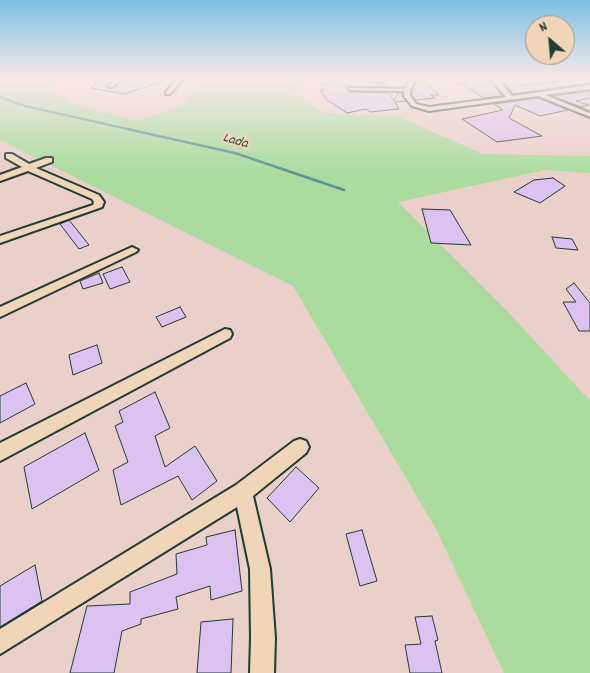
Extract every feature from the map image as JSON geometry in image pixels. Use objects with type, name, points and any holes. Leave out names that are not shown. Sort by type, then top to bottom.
[{"type":"street","points":[[578,110],[590,115]]},
{"type":"street","points":[[0,240],[97,206],[99,202],[96,198],[29,168],[9,156]]},
{"type":"street","points":[[0,178],[49,160]]},
{"type":"street","points":[[0,312],[132,250]]},
{"type":"street","points":[[0,452],[225,334]]},
{"type":"street","points":[[0,642],[243,492],[300,447]]},
{"type":"street","points":[[243,492],[260,569],[263,638],[262,673]]},
{"type":"green space","points":[[0,110],[98,110],[138,121],[167,110],[320,110],[325,113],[397,116],[483,154],[590,156],[590,173],[545,170],[398,202],[510,314],[590,401],[590,673],[504,673],[436,529],[293,286],[0,140]]},
{"type":"building","points":[[343,110],[359,110],[347,113]]},
{"type":"building","points":[[501,110],[513,110],[509,118],[542,136],[497,142],[462,119]]},
{"type":"building","points":[[527,110],[566,110],[540,116]]},
{"type":"building","points":[[553,178],[565,186],[540,203],[514,192],[534,180]]},
{"type":"building","points":[[422,209],[450,210],[471,245],[431,243]]},
{"type":"building","points":[[69,220],[89,245],[79,249],[60,224]]},
{"type":"building","points":[[552,237],[572,239],[578,250],[556,248]]},
{"type":"building","points":[[122,267],[130,282],[110,289],[103,274]]},
{"type":"building","points":[[99,273],[103,283],[83,289],[80,281]]},
{"type":"building","points":[[574,283],[590,303],[590,331],[579,331],[563,302],[576,302],[566,289]]},
{"type":"building","points":[[180,307],[186,317],[162,327],[156,317]]},
{"type":"building","points":[[97,345],[102,363],[73,375],[69,355]]},
{"type":"building","points":[[26,383],[35,404],[0,423],[0,396]]},
{"type":"building","points":[[155,392],[170,428],[155,436],[165,467],[195,446],[217,481],[192,500],[178,476],[121,505],[113,470],[128,462],[115,426],[123,422],[119,411]]},
{"type":"building","points":[[85,433],[99,470],[32,509],[24,467]]},
{"type":"building","points":[[296,467],[319,488],[290,522],[267,498]]},
{"type":"building","points":[[235,530],[242,591],[211,600],[210,586],[176,597],[178,609],[141,619],[141,624],[122,631],[114,673],[70,673],[87,606],[130,604],[130,592],[177,574],[176,554],[207,545],[206,537]]},
{"type":"building","points":[[362,530],[377,581],[360,586],[346,534]]},
{"type":"building","points":[[35,565],[42,601],[0,627],[0,586]]},
{"type":"building","points":[[432,616],[438,640],[435,641],[442,673],[410,673],[405,645],[421,644],[415,617]]},
{"type":"building","points":[[233,619],[231,673],[197,673],[201,622]]},
{"type":"waterway","name":"Lada","points":[[45,110],[132,130]]},
{"type":"waterway","name":"Lada","points":[[127,129],[235,153],[344,190]]}]
